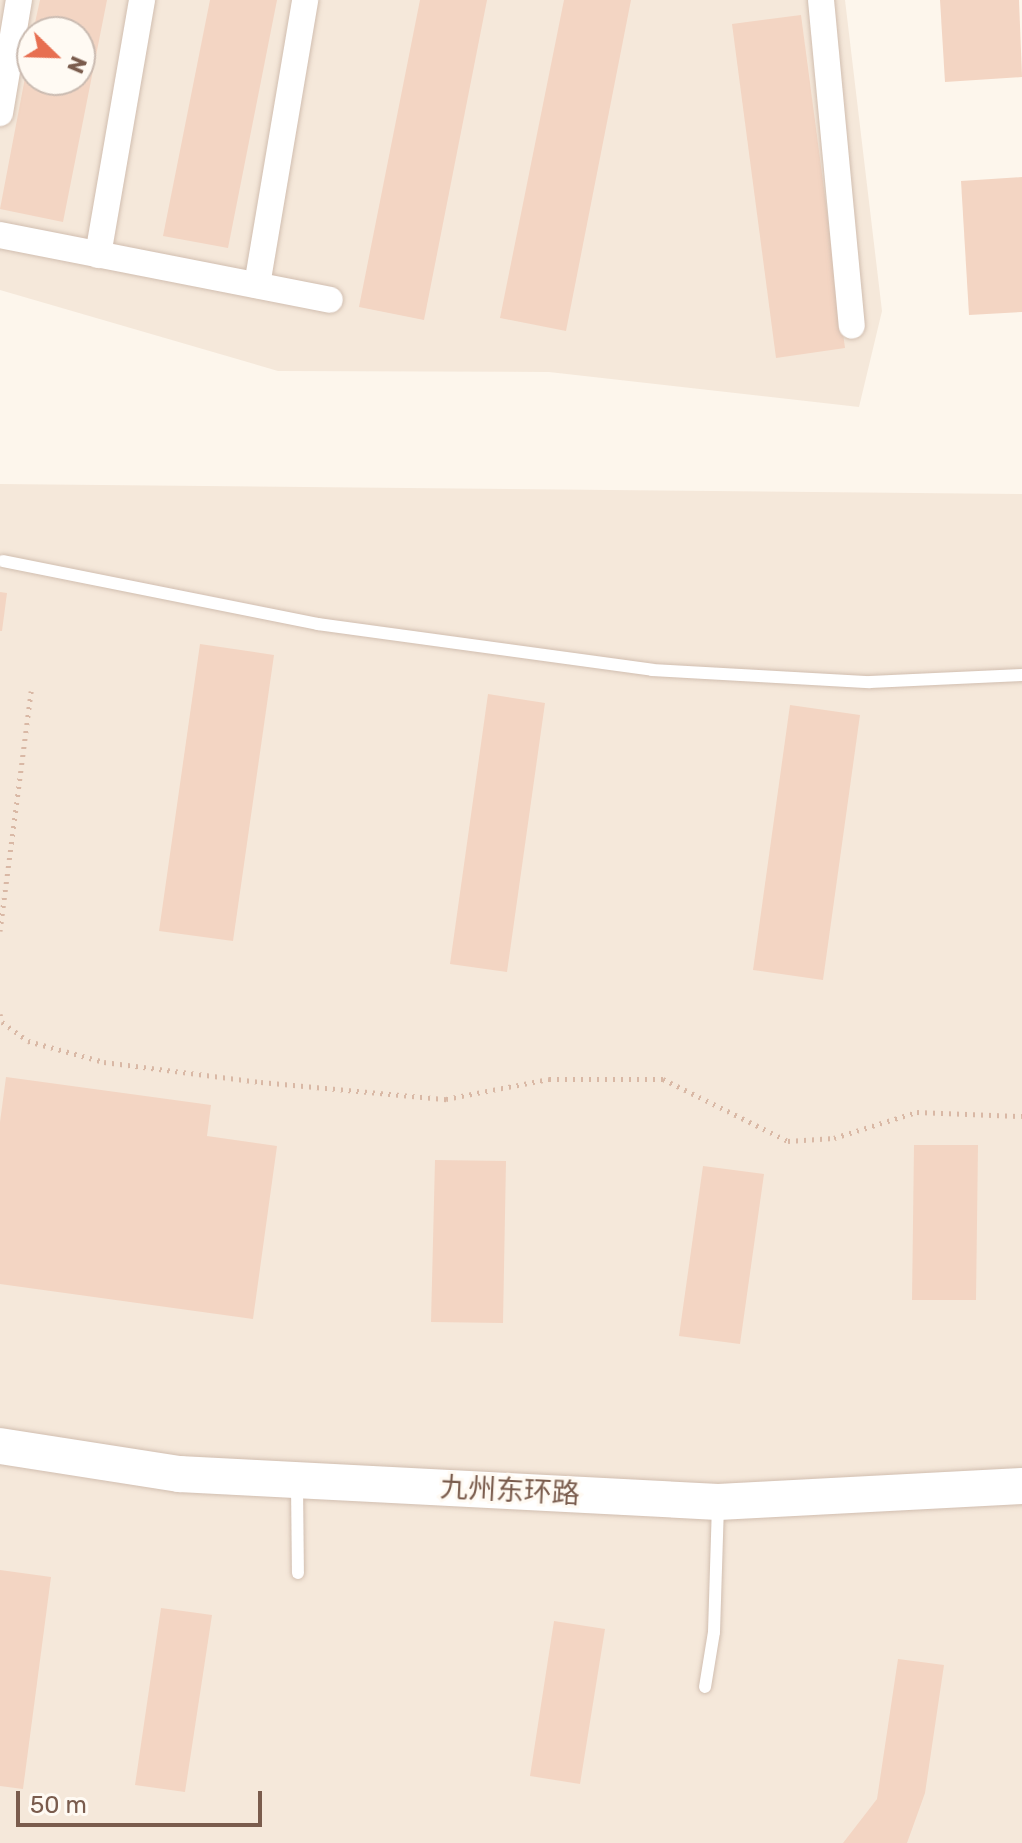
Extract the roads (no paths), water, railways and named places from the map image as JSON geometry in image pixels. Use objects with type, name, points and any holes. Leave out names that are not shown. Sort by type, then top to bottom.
[{"type":"main road","name":"九州东环路","points":[[0,1446],[179,1474],[718,1502],[1022,1486]]},
{"type":"street","points":[[0,113],[19,0]]},
{"type":"street","points":[[98,255],[142,0]]},
{"type":"street","points":[[257,285],[305,0]]},
{"type":"street","points":[[821,0],[852,326]]},
{"type":"street","points":[[0,235],[330,300]]},
{"type":"lane","points":[[3,561],[318,624],[652,670],[870,682],[1022,675]]},
{"type":"lane","points":[[297,1481],[298,1573]]},
{"type":"lane","points":[[705,1687],[714,1632],[718,1502]]}]
